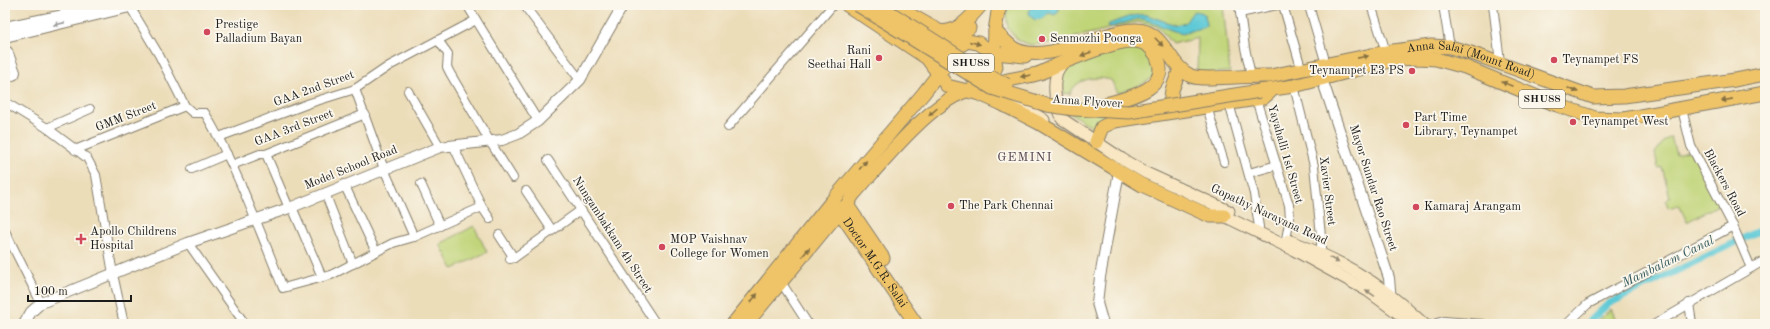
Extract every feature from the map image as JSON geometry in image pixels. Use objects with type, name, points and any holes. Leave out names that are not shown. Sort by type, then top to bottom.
[{"type":"main road","points":[[848,5],[932,70],[947,86],[980,94],[1039,123],[1142,185],[1210,216],[1224,216]]},
{"type":"main road","name":"Anna Flyover","points":[[858,5],[1133,173],[1301,254],[1368,291],[1413,324]]},
{"type":"main road","name":"Anna Flyover","points":[[878,5],[996,80],[1020,91],[1047,99],[1072,103],[1102,105],[1127,104],[1262,86]]},
{"type":"main road","points":[[893,5],[939,31],[944,32],[958,27],[970,20],[980,5]]},
{"type":"main road","points":[[746,324],[781,282],[840,206],[955,37],[968,29],[979,17],[985,5]]},
{"type":"main road","points":[[990,87],[996,67],[994,53],[995,31],[998,12],[1001,5]]},
{"type":"main road","points":[[932,70],[967,41],[978,42],[994,53],[1023,56],[1051,52],[1121,32],[1135,30],[1148,32],[1160,42],[1180,69],[1192,77],[1262,86]]},
{"type":"main road","points":[[995,31],[1014,48],[1036,55]]},
{"type":"main road","points":[[932,70],[944,32]]},
{"type":"main road","points":[[732,324],[840,206],[849,200],[905,138],[940,106],[965,91],[990,87],[1006,79],[1037,74],[1063,62],[1112,44],[1134,41],[1147,44],[1159,61],[1160,70],[1157,81],[1151,87],[1129,97],[1102,105]]},
{"type":"main road","name":"Anna Salai (Mount Road)","points":[[1262,86],[1326,64],[1415,47],[1450,47],[1500,62],[1593,97],[1624,96],[1735,80],[1765,74]]},
{"type":"main road","name":"Anna Salai (Mount Road)","points":[[1322,79],[1397,59],[1436,59],[1465,67],[1557,105],[1595,118],[1624,119],[1765,93]]},
{"type":"main road","name":"Gopathy Narayana Road","points":[[1063,62],[1056,75],[1057,112],[1067,123],[1122,160],[1146,173],[1221,207],[1259,227],[1321,252],[1390,295],[1424,324]]},
{"type":"main road","points":[[1169,112],[1172,90],[1180,69]]},
{"type":"main road","name":"SHU88","points":[[1262,86],[1294,86],[1322,79]]},
{"type":"main road","points":[[1096,142],[1102,127],[1108,123],[1229,103],[1262,86]]},
{"type":"main road","name":"Anna Flyover","points":[[990,87],[1047,105],[1074,109],[1129,112],[1262,86]]},
{"type":"main road","name":"Doctor M.G.R. Salai","points":[[840,206],[916,324]]},
{"type":"main road","name":"Doctor M.G.R. Salai","points":[[840,206],[926,324]]},
{"type":"street","points":[[5,27],[113,5]]},
{"type":"street","points":[[467,5],[538,121]]},
{"type":"street","points":[[524,5],[580,80]]},
{"type":"street","name":"Model School Road","points":[[41,303],[188,243],[291,207],[344,184],[440,147],[453,144],[502,140],[518,134],[538,121],[580,80],[623,5]]},
{"type":"street","points":[[728,127],[833,5]]},
{"type":"street","points":[[1239,9],[1277,5]]},
{"type":"street","points":[[1283,5],[1302,71]]},
{"type":"street","points":[[1309,5],[1326,64]]},
{"type":"street","points":[[1371,5],[1386,52]]},
{"type":"street","points":[[1493,5],[1500,62]]},
{"type":"street","points":[[5,37],[133,6],[185,106],[193,113],[205,113],[219,137],[283,288],[331,275],[394,243],[414,237],[482,207]]},
{"type":"street","points":[[1446,6],[1450,47]]},
{"type":"street","name":"Yayahalli 1st Street","points":[[1239,9],[1262,86],[1277,165],[1289,205],[1290,218],[1286,239]]},
{"type":"street","name":"GAA 2nd Street","points":[[219,137],[310,103],[355,89],[389,66],[476,20]]},
{"type":"street","points":[[438,40],[448,54],[448,67],[450,73],[513,178]]},
{"type":"street","points":[[5,50],[8,51],[16,72],[15,75],[5,79]]},
{"type":"street","name":"Mayor Sundar Rao Street","points":[[1322,79],[1389,278],[1391,308]]},
{"type":"street","name":"Xavier Street","points":[[1294,86],[1314,166],[1321,252]]},
{"type":"street","points":[[355,89],[384,169],[414,237]]},
{"type":"street","points":[[408,91],[440,147]]},
{"type":"street","points":[[5,102],[47,128],[87,158],[96,175],[113,274],[124,324]]},
{"type":"street","points":[[1229,103],[1254,194],[1259,227]]},
{"type":"street","name":"GMM Street","points":[[75,150],[185,106]]},
{"type":"street","points":[[1207,107],[1224,162]]},
{"type":"street","name":"Blackers Road","points":[[1682,109],[1691,146],[1734,226],[1751,268]]},
{"type":"street","points":[[47,128],[90,110]]},
{"type":"street","name":"GAA 3rd Street","points":[[232,165],[260,154],[266,154],[365,114]]},
{"type":"street","points":[[453,144],[482,207],[490,219]]},
{"type":"street","points":[[192,169],[227,154]]},
{"type":"street","points":[[266,154],[322,277]]},
{"type":"street","name":"Nungambakkam 4h Street","points":[[548,160],[656,324]]},
{"type":"street","points":[[1249,174],[1277,165]]},
{"type":"street","points":[[1103,324],[1097,303],[1099,284],[1119,172]]},
{"type":"street","points":[[344,184],[376,252]]},
{"type":"street","points":[[421,184],[440,226]]},
{"type":"street","points":[[526,191],[552,230]]},
{"type":"street","points":[[325,193],[353,264]]},
{"type":"street","points":[[499,235],[512,258],[581,210]]},
{"type":"street","points":[[1567,324],[1588,304],[1734,226]]},
{"type":"street","points":[[5,230],[41,303],[31,312],[24,324]]},
{"type":"street","points":[[188,243],[245,324]]},
{"type":"street","points":[[1655,324],[1765,260]]},
{"type":"street","points":[[781,282],[808,324]]},
{"type":"street","points":[[1689,303],[1692,324]]},
{"type":"street","points":[[1433,324],[1444,321],[1483,324]]},
{"type":"green space","name":"Senmozhi Poonga","points":[[1009,5],[1223,5],[1230,72],[1197,73],[1198,38],[1172,44],[1158,27],[1138,22],[1055,42],[1031,45],[1019,41],[1008,29],[1006,15]]},
{"type":"green space","points":[[1133,45],[1148,53],[1153,60],[1154,76],[1146,82],[1118,93],[1111,80],[1093,78],[1077,84],[1070,94],[1063,93],[1057,77],[1065,67]]},
{"type":"green space","points":[[1068,111],[1115,115],[1097,131]]},
{"type":"green space","points":[[1671,137],[1676,154],[1691,150],[1720,204],[1687,222],[1679,205],[1668,208],[1666,201],[1670,197],[1662,167],[1658,168],[1655,153],[1665,140]]},
{"type":"green space","points":[[474,226],[487,252],[453,269],[440,244]]},
{"type":"green space","points":[[1611,309],[1618,324],[1594,324]]},
{"type":"water","points":[[1032,5],[1043,5],[1047,8],[1053,5],[1059,5],[1059,10],[1055,15],[1049,13],[1041,19],[1035,20],[1030,16],[1029,12]]},
{"type":"water","points":[[1195,11],[1205,15],[1206,26],[1182,34],[1143,19],[1137,19],[1108,28],[1107,25],[1137,15],[1146,15],[1178,25],[1186,22]]},
{"type":"waterway","name":"Mambalam Canal","points":[[1587,324],[1608,304],[1765,228]]},
{"type":"place","name":"Prestige Palladium Bayan","points":[[207,32]]},
{"type":"place","name":"Senmozhi Poonga","points":[[1042,39]]},
{"type":"place","name":"Rani Seethai Hall","points":[[879,58]]},
{"type":"place","name":"Teynampet FS","points":[[1554,60]]},
{"type":"place","name":"Teynampet E3 PS","points":[[1412,71]]},
{"type":"place","name":"Teynampet West","points":[[1573,122]]},
{"type":"place","name":"Part Time Library, Teynampet","points":[[1406,125]]},
{"type":"place","name":"The Park Chennai","points":[[951,206]]},
{"type":"place","name":"Kamaraj Arangam","points":[[1416,207]]},
{"type":"place","name":"Apollo Childrens Hospital","points":[[81,239]]},
{"type":"place","name":"MOP Vaishnav College for Women","points":[[662,247]]},
{"type":"district","name":"GEMINI","points":[[1025,157]]}]
